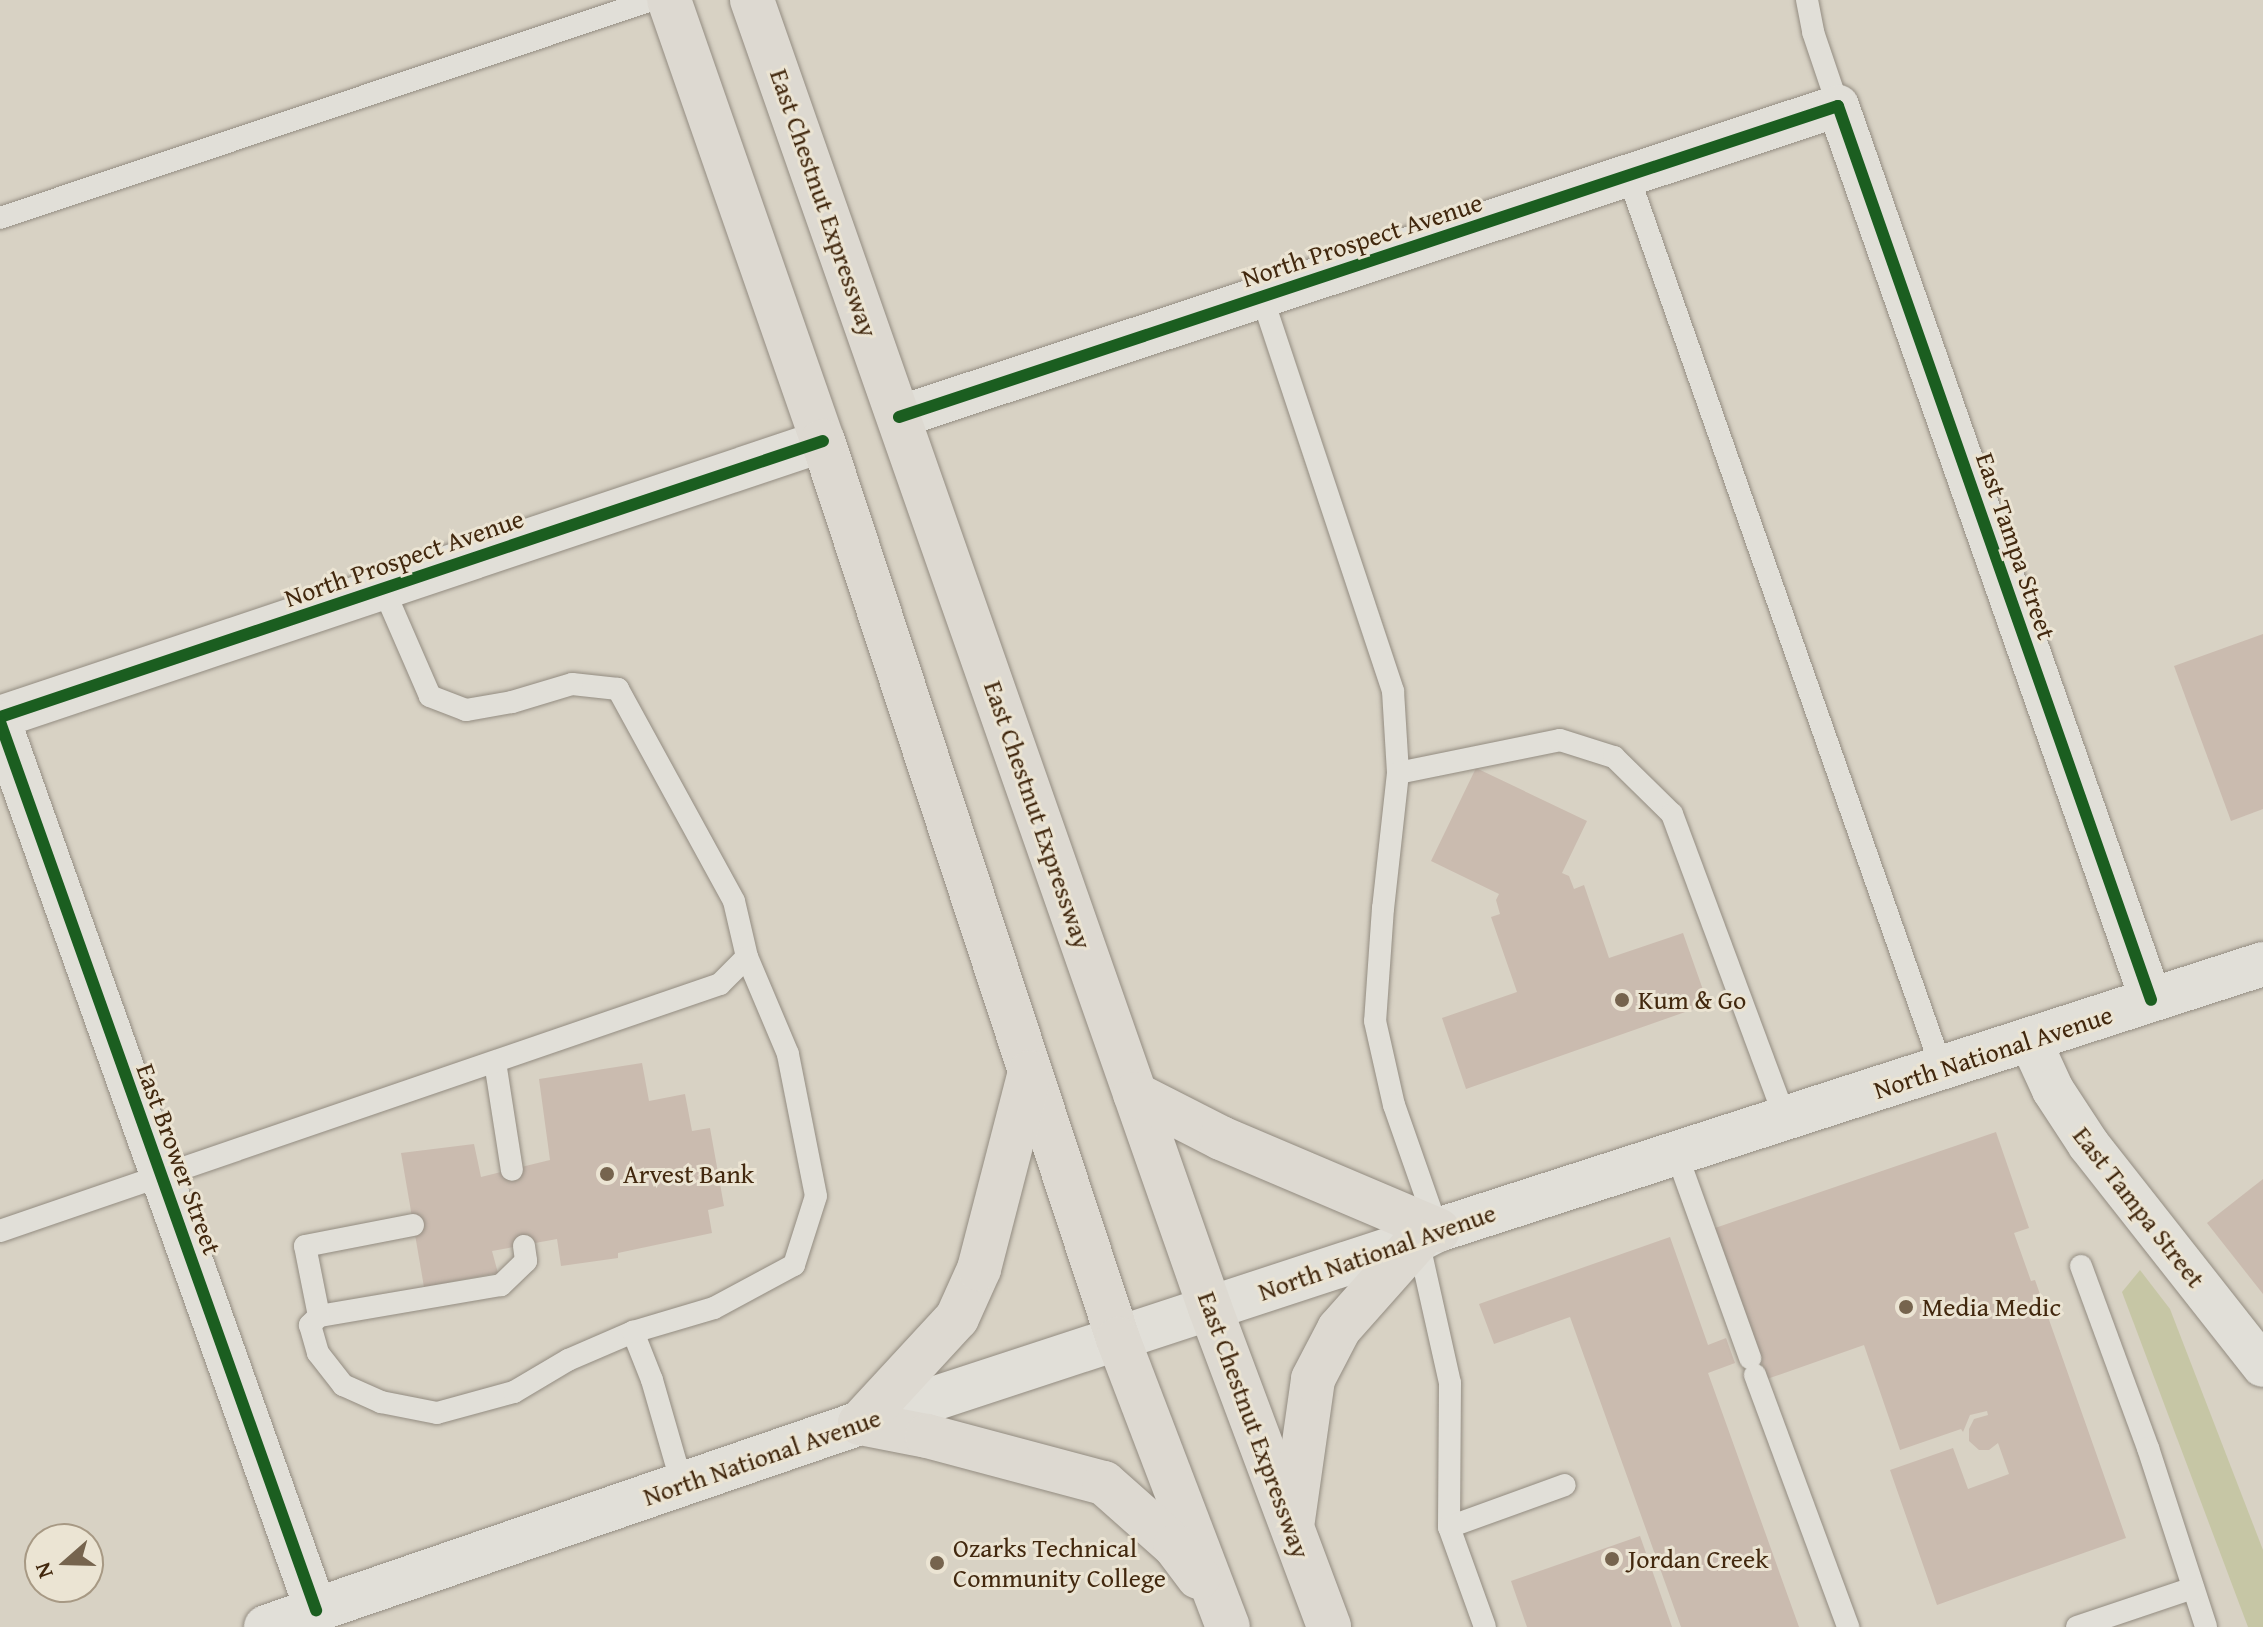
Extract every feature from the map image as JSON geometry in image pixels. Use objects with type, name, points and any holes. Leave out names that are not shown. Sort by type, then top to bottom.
[{"type":"main road","points":[[669,0],[823,441],[1118,1339],[1224,1617]]},
{"type":"main road","name":"East Chestnut Expressway","points":[[752,0],[1210,1308],[1329,1627]]},
{"type":"main road","name":"North National Avenue","points":[[266,1627],[860,1423],[2263,964]]},
{"type":"main road","points":[[860,1423],[957,1318],[979,1269],[1030,1072]]},
{"type":"main road","points":[[1135,1094],[1428,1235],[1339,1329],[1313,1379],[1292,1527]]},
{"type":"main road","points":[[860,1423],[927,1436],[1104,1483],[1175,1546],[1224,1617]]},
{"type":"street","name":"North Prospect Avenue","points":[[899,417],[1838,106]]},
{"type":"street","name":"East Tampa Street","points":[[1838,106],[2151,1000]]},
{"type":"street","name":"North Prospect Avenue","points":[[0,719],[823,441]]},
{"type":"street","name":"East Brower Street","points":[[0,719],[316,1610]]},
{"type":"street","name":"East Tampa Street","points":[[2030,1040],[2053,1090],[2089,1145],[2263,1366]]},
{"type":"lane","points":[[0,218],[652,0]]},
{"type":"lane","points":[[1807,0],[1813,32],[1838,106]]},
{"type":"lane","points":[[1628,175],[1942,1069]]},
{"type":"lane","points":[[1262,297],[1393,691],[1398,773],[1375,1021],[1428,1235],[1450,1383],[1449,1527],[1485,1627]]},
{"type":"lane","points":[[383,588],[430,696],[466,710],[512,702],[572,684],[618,689],[734,901],[747,957],[788,1054],[816,1196],[794,1265],[714,1308],[633,1332],[568,1360],[514,1392],[437,1413],[381,1402],[343,1385],[318,1353],[310,1325],[319,1316],[501,1285],[526,1261],[524,1246]]},
{"type":"lane","points":[[1398,773],[1560,740],[1614,757],[1672,814],[1786,1120]]},
{"type":"lane","points":[[0,1231],[162,1178],[720,984],[747,957]]},
{"type":"lane","points":[[495,1062],[512,1170]]},
{"type":"lane","points":[[1677,1155],[1848,1627]]},
{"type":"lane","points":[[319,1316],[305,1246],[413,1225]]},
{"type":"lane","points":[[2081,1266],[2148,1448],[2206,1627]]},
{"type":"lane","points":[[633,1332],[652,1380],[682,1484]]},
{"type":"lane","points":[[1449,1527],[1565,1485]]},
{"type":"lane","points":[[2077,1627],[2193,1588]]},
{"type":"green space","points":[[2140,1270],[2170,1309],[2263,1550],[2263,1627],[2248,1627],[2122,1292]]},
{"type":"building","points":[[2263,634],[2263,809],[2231,821],[2174,666]]},
{"type":"building","points":[[1476,768],[1587,821],[1562,873],[1569,876],[1574,889],[1584,885],[1609,958],[1683,933],[1708,1004],[1466,1089],[1442,1018],[1517,992],[1491,917],[1500,914],[1496,900],[1499,894],[1431,861]]},
{"type":"building","name":"Arvest Bank","points":[[642,1063],[649,1101],[685,1094],[692,1131],[710,1128],[724,1206],[708,1210],[712,1233],[618,1253],[618,1258],[561,1266],[557,1239],[492,1251],[498,1273],[424,1287],[401,1153],[474,1144],[481,1177],[550,1160],[539,1079]]},
{"type":"building","points":[[1996,1132],[2029,1228],[2014,1233],[2031,1281],[2035,1280],[2126,1538],[1937,1605],[1890,1470],[1953,1448],[1968,1489],[2009,1474],[1998,1443],[1989,1450],[1979,1450],[1969,1441],[1969,1429],[1974,1419],[1988,1415],[1987,1411],[1970,1415],[1963,1432],[1961,1429],[1900,1450],[1864,1345],[1767,1379],[1715,1228]]},
{"type":"building","points":[[2263,1179],[2263,1294],[2207,1223]]},
{"type":"building","points":[[1670,1237],[1708,1345],[1726,1338],[1735,1363],[1708,1373],[1799,1627],[1681,1627],[1570,1317],[1494,1344],[1479,1304]]},
{"type":"building","name":"Jordan Creek","points":[[1640,1536],[1672,1627],[1527,1627],[1511,1581]]},
{"type":"cycle path","points":[[899,417],[1838,106],[2151,1000]]},
{"type":"cycle path","points":[[0,717],[823,441]]},
{"type":"cycle path","points":[[0,722],[316,1610]]},
{"type":"place","name":"Kum & Go","points":[[1622,1000]]},
{"type":"place","name":"Arvest Bank","points":[[607,1174]]},
{"type":"place","name":"Media Medic","points":[[1906,1307]]},
{"type":"place","name":"Jordan Creek","points":[[1612,1559]]},
{"type":"place","name":"Ozarks Technical Community College","points":[[937,1563]]}]
